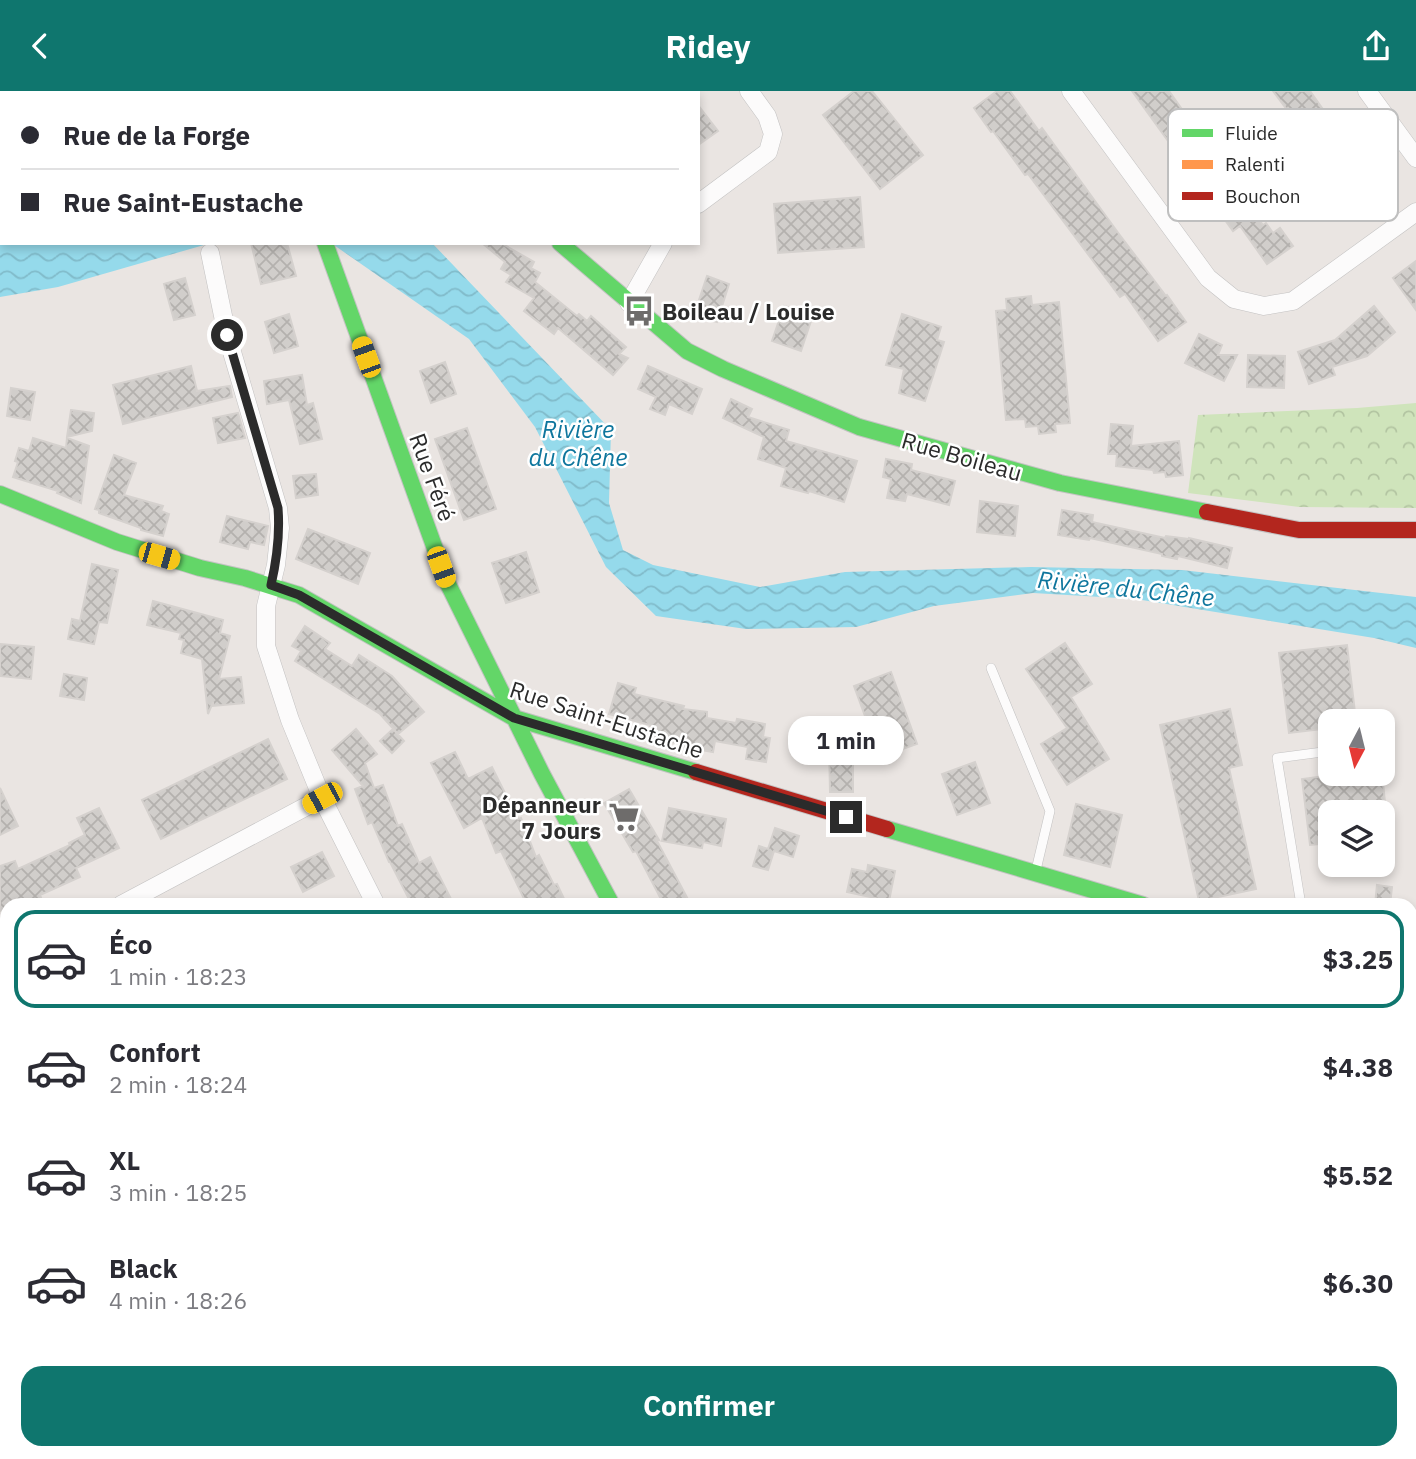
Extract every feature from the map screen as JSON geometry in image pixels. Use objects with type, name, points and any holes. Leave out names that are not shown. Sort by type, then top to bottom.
[{"type":"street","points":[[700,203],[768,152],[773,134],[767,116],[749,91]]},
{"type":"street","points":[[1070,91],[1208,278],[1234,299],[1264,306],[1293,301],[1416,212]]},
{"type":"street","points":[[1367,91],[1380,109]]},
{"type":"street","points":[[1398,133],[1416,158]]},
{"type":"street","name":"Rue Féré","points":[[326,245],[447,582],[514,718],[608,898]]},
{"type":"street","name":"Rue Boileau","points":[[562,245],[687,351],[859,427],[1060,483],[1299,530],[1416,530]]},
{"type":"street","points":[[629,303],[662,245]]},
{"type":"street","points":[[210,253],[227,335],[278,508],[280,527],[276,565],[266,606],[266,646],[290,720],[322,798],[372,898]]},
{"type":"street","name":"Rue Saint-Eustache","points":[[0,494],[128,546],[299,595],[514,718],[1119,898]]},
{"type":"street","points":[[134,898],[322,798]]},
{"type":"lane","points":[[991,668],[1050,811],[1035,873]]},
{"type":"lane","points":[[1300,898],[1277,758],[1318,753]]},
{"type":"green space","points":[[1416,403],[1416,508],[1299,507],[1188,493],[1198,415]]},
{"type":"water","points":[[0,245],[204,245],[58,287],[0,297]]},
{"type":"water","name":"Rivière du Chêne","points":[[334,245],[434,245],[611,430],[609,503],[623,550],[653,565],[760,587],[845,572],[1031,567],[1182,570],[1416,597],[1416,648],[1374,638],[1136,599],[1033,593],[934,606],[856,627],[746,629],[656,616],[606,567],[535,427],[469,339]]},
{"type":"building","points":[[854,91],[872,91],[923,155],[880,189],[823,115]]},
{"type":"building","points":[[997,91],[1010,91],[1039,131],[1042,128],[1186,322],[1158,341],[1125,294],[1120,297],[1028,174],[1025,175],[974,108]]},
{"type":"building","points":[[1132,91],[1169,91],[1182,109],[1168,109],[1168,141]]},
{"type":"building","points":[[1273,91],[1310,91],[1323,109],[1286,109]]},
{"type":"building","points":[[700,108],[718,131],[700,144]]},
{"type":"building","points":[[860,197],[864,247],[778,253],[774,204]]},
{"type":"building","points":[[1226,221],[1260,221],[1263,225],[1266,223],[1273,233],[1280,228],[1293,246],[1267,264],[1240,226],[1233,231]]},
{"type":"building","points":[[251,245],[288,245],[296,276],[261,284]]},
{"type":"building","points":[[484,245],[504,245],[534,262],[531,268],[540,273],[535,282],[577,316],[579,314],[587,321],[591,316],[626,347],[619,354],[628,358],[613,375],[558,328],[554,334],[524,311],[534,298],[506,282],[511,275],[501,269],[505,262]]},
{"type":"building","points":[[1416,261],[1416,310],[1393,278]]},
{"type":"building","points":[[707,276],[729,284],[717,322],[694,315]]},
{"type":"building","points":[[185,278],[195,315],[174,320],[164,284]]},
{"type":"building","points":[[1031,296],[1032,305],[1059,302],[1070,423],[1055,424],[1056,432],[1039,434],[1038,426],[1026,427],[1025,419],[1006,420],[996,311],[1007,310],[1006,299]]},
{"type":"building","points":[[784,306],[813,315],[801,351],[772,341]]},
{"type":"building","points":[[1374,306],[1395,332],[1367,356],[1332,367],[1335,375],[1309,384],[1298,352],[1335,340]]},
{"type":"building","points":[[289,314],[298,346],[274,353],[265,322]]},
{"type":"building","points":[[902,314],[941,327],[937,340],[944,342],[925,401],[899,393],[904,369],[886,365]]},
{"type":"building","points":[[1199,334],[1222,345],[1218,355],[1237,355],[1224,381],[1185,363]]},
{"type":"building","points":[[1248,355],[1285,356],[1284,388],[1247,387]]},
{"type":"building","points":[[445,362],[456,394],[431,403],[420,371]]},
{"type":"building","points":[[191,366],[197,391],[230,386],[232,397],[123,424],[113,385]]},
{"type":"building","points":[[648,366],[702,389],[692,414],[669,404],[665,415],[650,409],[656,397],[638,389]]},
{"type":"building","points":[[302,375],[307,405],[313,403],[322,439],[300,444],[289,400],[267,404],[264,381]]},
{"type":"building","points":[[11,388],[35,392],[30,420],[7,416]]},
{"type":"building","points":[[731,399],[752,409],[748,417],[789,430],[786,441],[857,461],[844,502],[781,486],[786,468],[758,459],[764,437],[723,418]]},
{"type":"building","points":[[71,410],[94,413],[92,431],[67,437]]},
{"type":"building","points":[[238,413],[245,438],[218,443],[213,418]]},
{"type":"building","points":[[1111,424],[1133,426],[1131,446],[1179,441],[1183,475],[1166,477],[1165,472],[1154,473],[1153,470],[1116,466],[1117,454],[1108,454]]},
{"type":"building","points":[[467,428],[496,509],[464,520],[435,439]]},
{"type":"building","points":[[33,438],[66,448],[67,438],[89,446],[81,503],[57,493],[58,491],[13,477],[19,448],[29,451]]},
{"type":"building","points":[[114,455],[136,463],[124,495],[163,506],[161,511],[169,514],[163,536],[141,530],[95,509]]},
{"type":"building","points":[[886,459],[912,464],[911,470],[955,481],[949,505],[907,494],[905,501],[887,498],[891,479],[883,477]]},
{"type":"building","points":[[316,474],[318,495],[296,498],[293,476]]},
{"type":"building","points":[[980,501],[1018,506],[1015,536],[977,532]]},
{"type":"building","points":[[1062,510],[1093,515],[1092,522],[1165,538],[1189,538],[1232,548],[1227,568],[1178,556],[1177,559],[1162,556],[1090,538],[1058,535]]},
{"type":"building","points":[[227,516],[268,526],[264,545],[250,542],[248,549],[220,542]]},
{"type":"building","points":[[308,529],[370,553],[358,584],[296,559]]},
{"type":"building","points":[[526,552],[539,592],[506,603],[492,563]]},
{"type":"building","points":[[92,564],[118,570],[107,623],[99,622],[94,644],[68,639],[72,619],[80,621]]},
{"type":"building","points":[[153,601],[223,620],[220,633],[230,636],[219,679],[241,677],[244,703],[213,706],[213,702],[208,714],[202,659],[181,653],[184,640],[179,639],[181,633],[147,625]]},
{"type":"building","points":[[305,626],[330,643],[325,649],[352,666],[359,655],[392,676],[424,712],[398,734],[380,714],[295,661],[301,651],[292,646]]},
{"type":"building","points":[[1065,643],[1092,684],[1071,697],[1109,759],[1067,785],[1041,744],[1067,728],[1026,669]]},
{"type":"building","points":[[0,644],[34,647],[31,679],[0,676]]},
{"type":"building","points":[[1347,645],[1355,709],[1318,709],[1318,729],[1289,733],[1279,653]]},
{"type":"building","points":[[891,672],[917,744],[880,757],[854,686]]},
{"type":"building","points":[[64,674],[87,678],[84,700],[60,696]]},
{"type":"building","points":[[618,683],[636,688],[634,694],[684,706],[683,709],[707,712],[707,718],[765,724],[763,737],[770,738],[766,762],[746,759],[748,747],[715,741],[713,752],[648,736],[650,725],[609,714]]},
{"type":"building","points":[[1230,709],[1242,765],[1229,768],[1256,889],[1213,898],[1198,898],[1160,725]]},
{"type":"building","points":[[356,729],[377,754],[365,763],[374,788],[383,785],[398,826],[402,824],[419,863],[430,857],[450,898],[408,898],[372,822],[368,824],[355,789],[363,786],[332,750]]},
{"type":"building","points":[[393,729],[404,741],[392,753],[380,741]]},
{"type":"building","points":[[268,739],[287,779],[161,839],[142,800]]},
{"type":"building","points":[[829,745],[853,745],[853,792],[830,792]]},
{"type":"building","points":[[455,752],[468,779],[492,767],[518,819],[521,818],[536,857],[539,855],[564,898],[524,898],[501,851],[496,853],[482,818],[464,828],[431,763]]},
{"type":"building","points":[[975,762],[990,803],[957,815],[942,774]]},
{"type":"building","points":[[1318,777],[1318,786],[1383,786],[1385,800],[1318,800],[1318,844],[1310,845],[1302,779]]},
{"type":"building","points":[[0,788],[18,826],[0,835]]},
{"type":"building","points":[[629,789],[659,840],[656,839],[687,898],[660,898],[636,851],[633,852],[604,803]]},
{"type":"building","points":[[1076,804],[1122,815],[1110,867],[1064,855]]},
{"type":"building","points":[[99,808],[119,848],[76,868],[80,877],[40,895],[41,898],[0,898],[0,866],[15,861],[18,869],[70,845],[69,843],[85,835],[77,818]]},
{"type":"building","points":[[669,808],[726,819],[721,846],[703,842],[702,848],[662,841]]},
{"type":"building","points":[[775,828],[799,836],[793,857],[774,851],[768,870],[753,866],[759,846],[768,849]]},
{"type":"building","points":[[322,852],[334,876],[303,892],[291,867]]},
{"type":"building","points":[[868,865],[895,871],[890,898],[847,892],[852,869],[867,872]]},
{"type":"building","points":[[1377,885],[1392,887],[1391,898],[1376,898]]},
{"type":"traffic: fast","points":[[326,245],[447,582],[542,774],[608,898]]},
{"type":"traffic: fast","points":[[562,245],[687,351],[859,427],[1060,483],[1207,512]]},
{"type":"traffic: fast","points":[[0,494],[117,542],[299,595],[514,718],[696,772]]},
{"type":"traffic: fast","points":[[887,829],[1119,898]]},
{"type":"traffic: jam","points":[[1207,512],[1299,530],[1416,530]]},
{"type":"traffic: jam","points":[[696,772],[887,829]]},
{"type":"place","name":"Boileau / Louise","points":[[639,311]]},
{"type":"place","name":"Dépanneur 7 Jours","points":[[624,817]]},
{"type":"route","points":[[227,335],[278,508],[280,527],[271,585],[299,595],[514,718],[846,817]]}]
